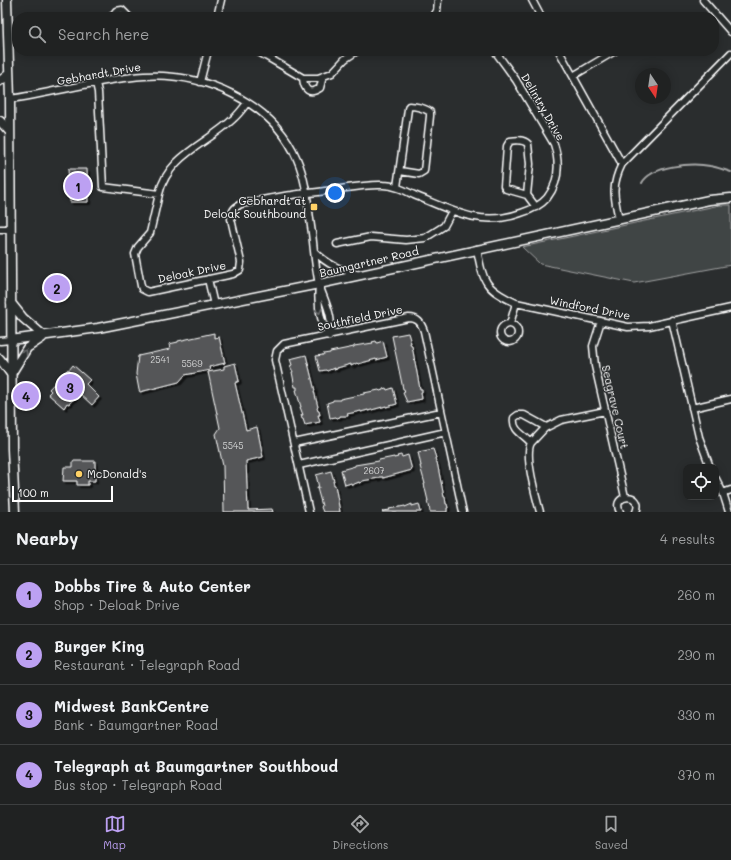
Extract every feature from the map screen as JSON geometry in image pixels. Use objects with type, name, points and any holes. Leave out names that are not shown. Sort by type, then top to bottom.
[{"type":"main road","points":[[7,0],[10,99],[11,374],[14,512]]},
{"type":"main road","points":[[0,81],[9,74]]},
{"type":"main road","points":[[0,121],[10,132]]},
{"type":"main road","name":"Baumgartner Road","points":[[11,340],[93,330],[319,284],[618,219],[710,200],[731,198]]},
{"type":"main road","points":[[11,303],[23,318],[44,336],[27,348],[11,374]]},
{"type":"main road","points":[[0,359],[11,374]]},
{"type":"street","points":[[218,12],[221,0]]},
{"type":"street","points":[[436,12],[438,0]]},
{"type":"street","points":[[532,0],[538,12]]},
{"type":"street","points":[[703,0],[714,12]]},
{"type":"street","points":[[115,12],[122,10],[124,12]]},
{"type":"street","points":[[719,18],[731,32]]},
{"type":"street","points":[[618,219],[614,187],[615,178],[622,164],[731,53]]},
{"type":"street","points":[[200,82],[207,56]]},
{"type":"street","points":[[266,56],[303,78],[318,78],[332,72],[350,56]]},
{"type":"street","name":"Delintry Drive","points":[[499,56],[516,80],[554,144],[559,168],[556,181],[546,199]]},
{"type":"street","points":[[562,56],[622,164]]},
{"type":"street","points":[[573,76],[607,56]]},
{"type":"street","name":"Gebhardt Drive","points":[[10,99],[96,83],[145,76],[173,77],[200,82],[222,90],[248,103],[277,127],[291,147],[301,170],[306,193],[319,284],[317,301],[322,325],[329,336]]},
{"type":"street","points":[[303,78],[304,88],[311,92],[320,88],[323,76]]},
{"type":"street","points":[[96,83],[98,92],[103,187],[159,194],[165,175],[171,167],[182,156],[233,120],[248,103]]},
{"type":"street","points":[[397,187],[409,106],[427,110],[430,112],[430,116],[424,170],[420,174],[400,171]]},
{"type":"street","points":[[527,195],[530,164],[528,144],[520,140],[510,141],[507,146],[504,186],[506,189],[527,195],[536,207]]},
{"type":"street","name":"Deloak Drive","points":[[159,194],[150,233],[138,247],[135,254],[142,289],[148,292],[233,274],[240,270],[240,257],[231,219],[232,212],[235,207],[242,204],[306,193],[373,185],[385,185],[397,187],[452,211],[482,219],[515,216],[536,207],[546,199]]},
{"type":"street","points":[[337,244],[371,237],[406,240],[425,238],[444,226],[452,211]]},
{"type":"street","points":[[0,229],[10,229]]},
{"type":"street","name":"Windford Drive","points":[[477,249],[483,277],[488,285],[502,297],[516,303],[628,327],[649,326],[731,308]]},
{"type":"street","points":[[315,252],[324,261],[335,268],[359,275]]},
{"type":"street","points":[[208,279],[214,305]]},
{"type":"street","points":[[510,324],[516,303]]},
{"type":"street","name":"Southfield Drive","points":[[309,512],[275,355],[284,344],[414,318],[418,320],[424,331],[463,512]]},
{"type":"street","points":[[672,320],[699,437],[709,464]]},
{"type":"street","name":"Seagrave Court","points":[[601,321],[593,346],[595,366],[625,497]]},
{"type":"street","points":[[0,341],[11,340]]},
{"type":"street","points":[[692,408],[731,399]]},
{"type":"street","points":[[545,512],[540,512],[531,474],[529,456],[530,446],[535,437],[546,427],[561,420],[605,411]]},
{"type":"street","points":[[294,443],[441,412]]},
{"type":"street","points":[[532,443],[516,430],[514,418],[518,415],[524,414],[546,427]]},
{"type":"street","points":[[299,465],[446,432]]},
{"type":"street","points":[[719,485],[729,512]]},
{"type":"street","points":[[723,493],[731,490]]},
{"type":"street","points":[[620,512],[618,504],[625,497],[632,498],[636,502],[636,512]]},
{"type":"shaded area","points":[[720,205],[731,205],[731,265],[634,283],[540,264],[522,247]]},
{"type":"building","points":[[68,169],[87,169],[88,202],[70,202]]},
{"type":"building","points":[[214,333],[214,338],[219,337],[225,363],[209,367],[210,370],[185,375],[179,382],[140,392],[136,374],[138,356],[170,349],[169,344],[178,341]]},
{"type":"building","points":[[408,333],[420,389],[422,389],[422,399],[407,402],[403,393],[405,392],[403,389],[392,336]]},
{"type":"building","points":[[376,341],[377,343],[383,341],[387,357],[357,363],[351,366],[351,364],[334,370],[334,368],[327,371],[320,371],[316,356],[354,346],[373,343],[372,342]]},
{"type":"building","points":[[306,355],[315,391],[320,422],[305,425],[301,415],[303,415],[296,390],[297,387],[295,387],[293,372],[290,366],[292,365],[290,359]]},
{"type":"building","points":[[235,363],[239,381],[235,383],[246,430],[257,427],[263,457],[246,461],[248,510],[272,509],[273,512],[224,512],[223,466],[216,434],[220,428],[208,372],[224,369],[224,366]]},
{"type":"building","points":[[73,365],[90,380],[86,384],[99,397],[92,405],[79,393],[69,404],[67,403],[64,408],[48,394],[51,391],[49,389]]},
{"type":"building","points":[[386,388],[387,390],[393,388],[397,404],[347,414],[348,416],[330,418],[327,403],[333,400],[340,400],[364,393],[380,391]]},
{"type":"building","points":[[433,449],[448,508],[447,512],[430,512],[427,501],[418,452]]},
{"type":"building","points":[[401,455],[402,457],[408,455],[412,470],[383,478],[379,477],[362,481],[352,485],[351,483],[345,485],[341,470],[355,465],[394,458]]},
{"type":"building","name":"McDonald's","points":[[73,461],[95,461],[95,481],[88,481],[88,485],[77,485],[77,481],[63,481],[64,467],[73,467]]},
{"type":"building","points":[[331,471],[340,512],[323,512],[321,507],[316,475]]},
{"type":"building","points":[[412,504],[412,506],[419,504],[421,512],[382,512],[390,510],[389,509],[405,507]]},
{"type":"waterway","points":[[642,183],[647,177],[663,169],[683,165],[702,165],[731,172]]},
{"type":"place","name":"Dobbs Tire & Auto Center","points":[[78,186]]},
{"type":"place","name":"Gebhardt at Deloak Southbound","points":[[314,207]]},
{"type":"place","name":"Burger King","points":[[57,288]]},
{"type":"place","name":"Midwest BankCentre","points":[[70,387]]},
{"type":"place","name":"Telegraph at Baumgartner Southboud","points":[[26,396]]},
{"type":"place","name":"McDonald's","points":[[79,474]]}]
